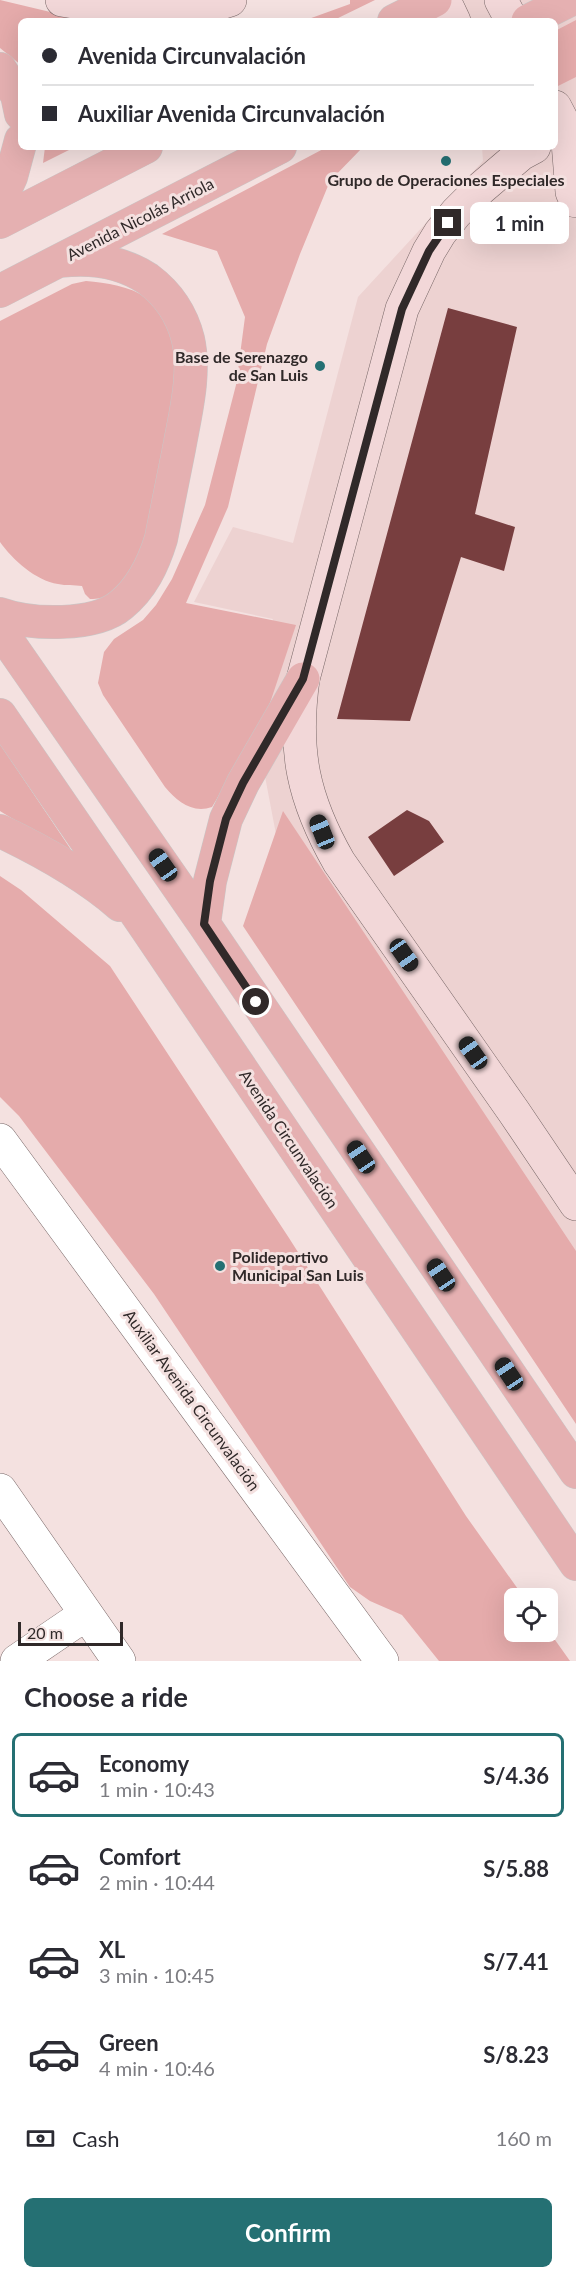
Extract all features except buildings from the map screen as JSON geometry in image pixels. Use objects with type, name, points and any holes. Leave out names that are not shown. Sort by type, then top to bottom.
[{"type":"main road","points":[[400,18],[435,0]]},
{"type":"main road","points":[[534,18],[570,0]]},
{"type":"main road","points":[[0,69],[18,100]]},
{"type":"main road","points":[[0,201],[11,177],[18,150]]},
{"type":"main road","points":[[0,222],[140,150]]},
{"type":"main road","name":"Avenida Nicolás Arriola","points":[[0,291],[274,150]]},
{"type":"main road","points":[[0,614],[31,621],[55,623],[79,620],[119,607],[133,594],[155,559],[161,539],[187,407],[188,341],[182,320],[171,301],[156,285],[126,267],[94,259],[60,261]]},
{"type":"main road","points":[[0,630],[204,924],[576,1472]]},
{"type":"main road","points":[[204,924],[210,881],[226,819],[243,783],[303,679]]},
{"type":"main road","name":"Avenida Circunvalación","points":[[0,715],[576,1564]]},
{"type":"main road","points":[[0,831],[51,857],[85,878],[146,928]]},
{"type":"street","points":[[62,0],[152,15],[195,11],[230,0]]},
{"type":"street","points":[[444,0],[453,18]]},
{"type":"street","points":[[501,0],[510,18]]},
{"type":"street","points":[[563,124],[574,196]]},
{"type":"street","points":[[523,150],[480,189],[440,233],[402,309],[303,679],[298,740],[309,801],[322,832],[339,862],[576,1204]]},
{"type":"street","points":[[525,150],[574,196]]},
{"type":"street","name":"Auxiliar Avenida Circunvalación","points":[[0,1140],[382,1661]]},
{"type":"street","points":[[0,1490],[119,1661]]},
{"type":"street","points":[[17,1661],[86,1614]]},
{"type":"shaded area","points":[[0,0],[75,18],[18,18],[18,63],[0,48]]},
{"type":"shaded area","points":[[350,0],[375,0],[338,18],[311,18],[350,4]]},
{"type":"shaded area","points":[[461,0],[576,0],[576,1328],[295,934],[251,703],[273,619],[194,602],[233,527],[293,543],[358,297],[483,161],[482,150],[558,150],[558,18],[464,18]]},
{"type":"shaded area","points":[[576,20],[576,77],[558,86],[558,29]]},
{"type":"shaded area","points":[[45,150],[69,150],[43,163]]},
{"type":"shaded area","points":[[321,150],[360,150],[330,181],[300,254],[267,344],[228,507],[186,603],[296,625],[270,703],[243,756],[212,807],[205,809],[186,805],[165,787],[103,695],[98,683],[104,652],[114,639],[143,620],[156,605],[172,579],[205,505],[236,385],[245,317],[217,251],[162,234]]},
{"type":"shaded area","points":[[86,281],[126,288],[147,298],[163,315],[172,337],[176,362],[168,443],[147,546],[116,591],[93,599],[85,594],[82,586],[64,585],[41,579],[18,562],[0,542],[0,321],[72,284]]},
{"type":"shaded area","points":[[0,744],[78,860],[0,811]]},
{"type":"shaded area","points":[[283,811],[576,1251],[576,1424],[243,926]]},
{"type":"shaded area","name":"Polideportivo Municipal San Luis","points":[[0,876],[21,890],[110,966],[289,1238],[466,1516],[517,1588],[504,1588],[504,1642],[557,1642],[570,1661],[439,1661],[402,1615],[370,1601],[350,1587],[154,1294],[19,1116],[0,1097]]},
{"type":"place","name":"Grupo de Operaciones Especiales","points":[[446,161]]},
{"type":"place","name":"Base de Serenazgo de San Luis","points":[[320,366]]},
{"type":"place","name":"Polideportivo Municipal San Luis","points":[[220,1266]]},
{"type":"route","points":[[256,1002],[204,924],[210,881],[220,839],[226,819],[243,783],[303,679],[402,309],[429,251],[448,223]]}]
